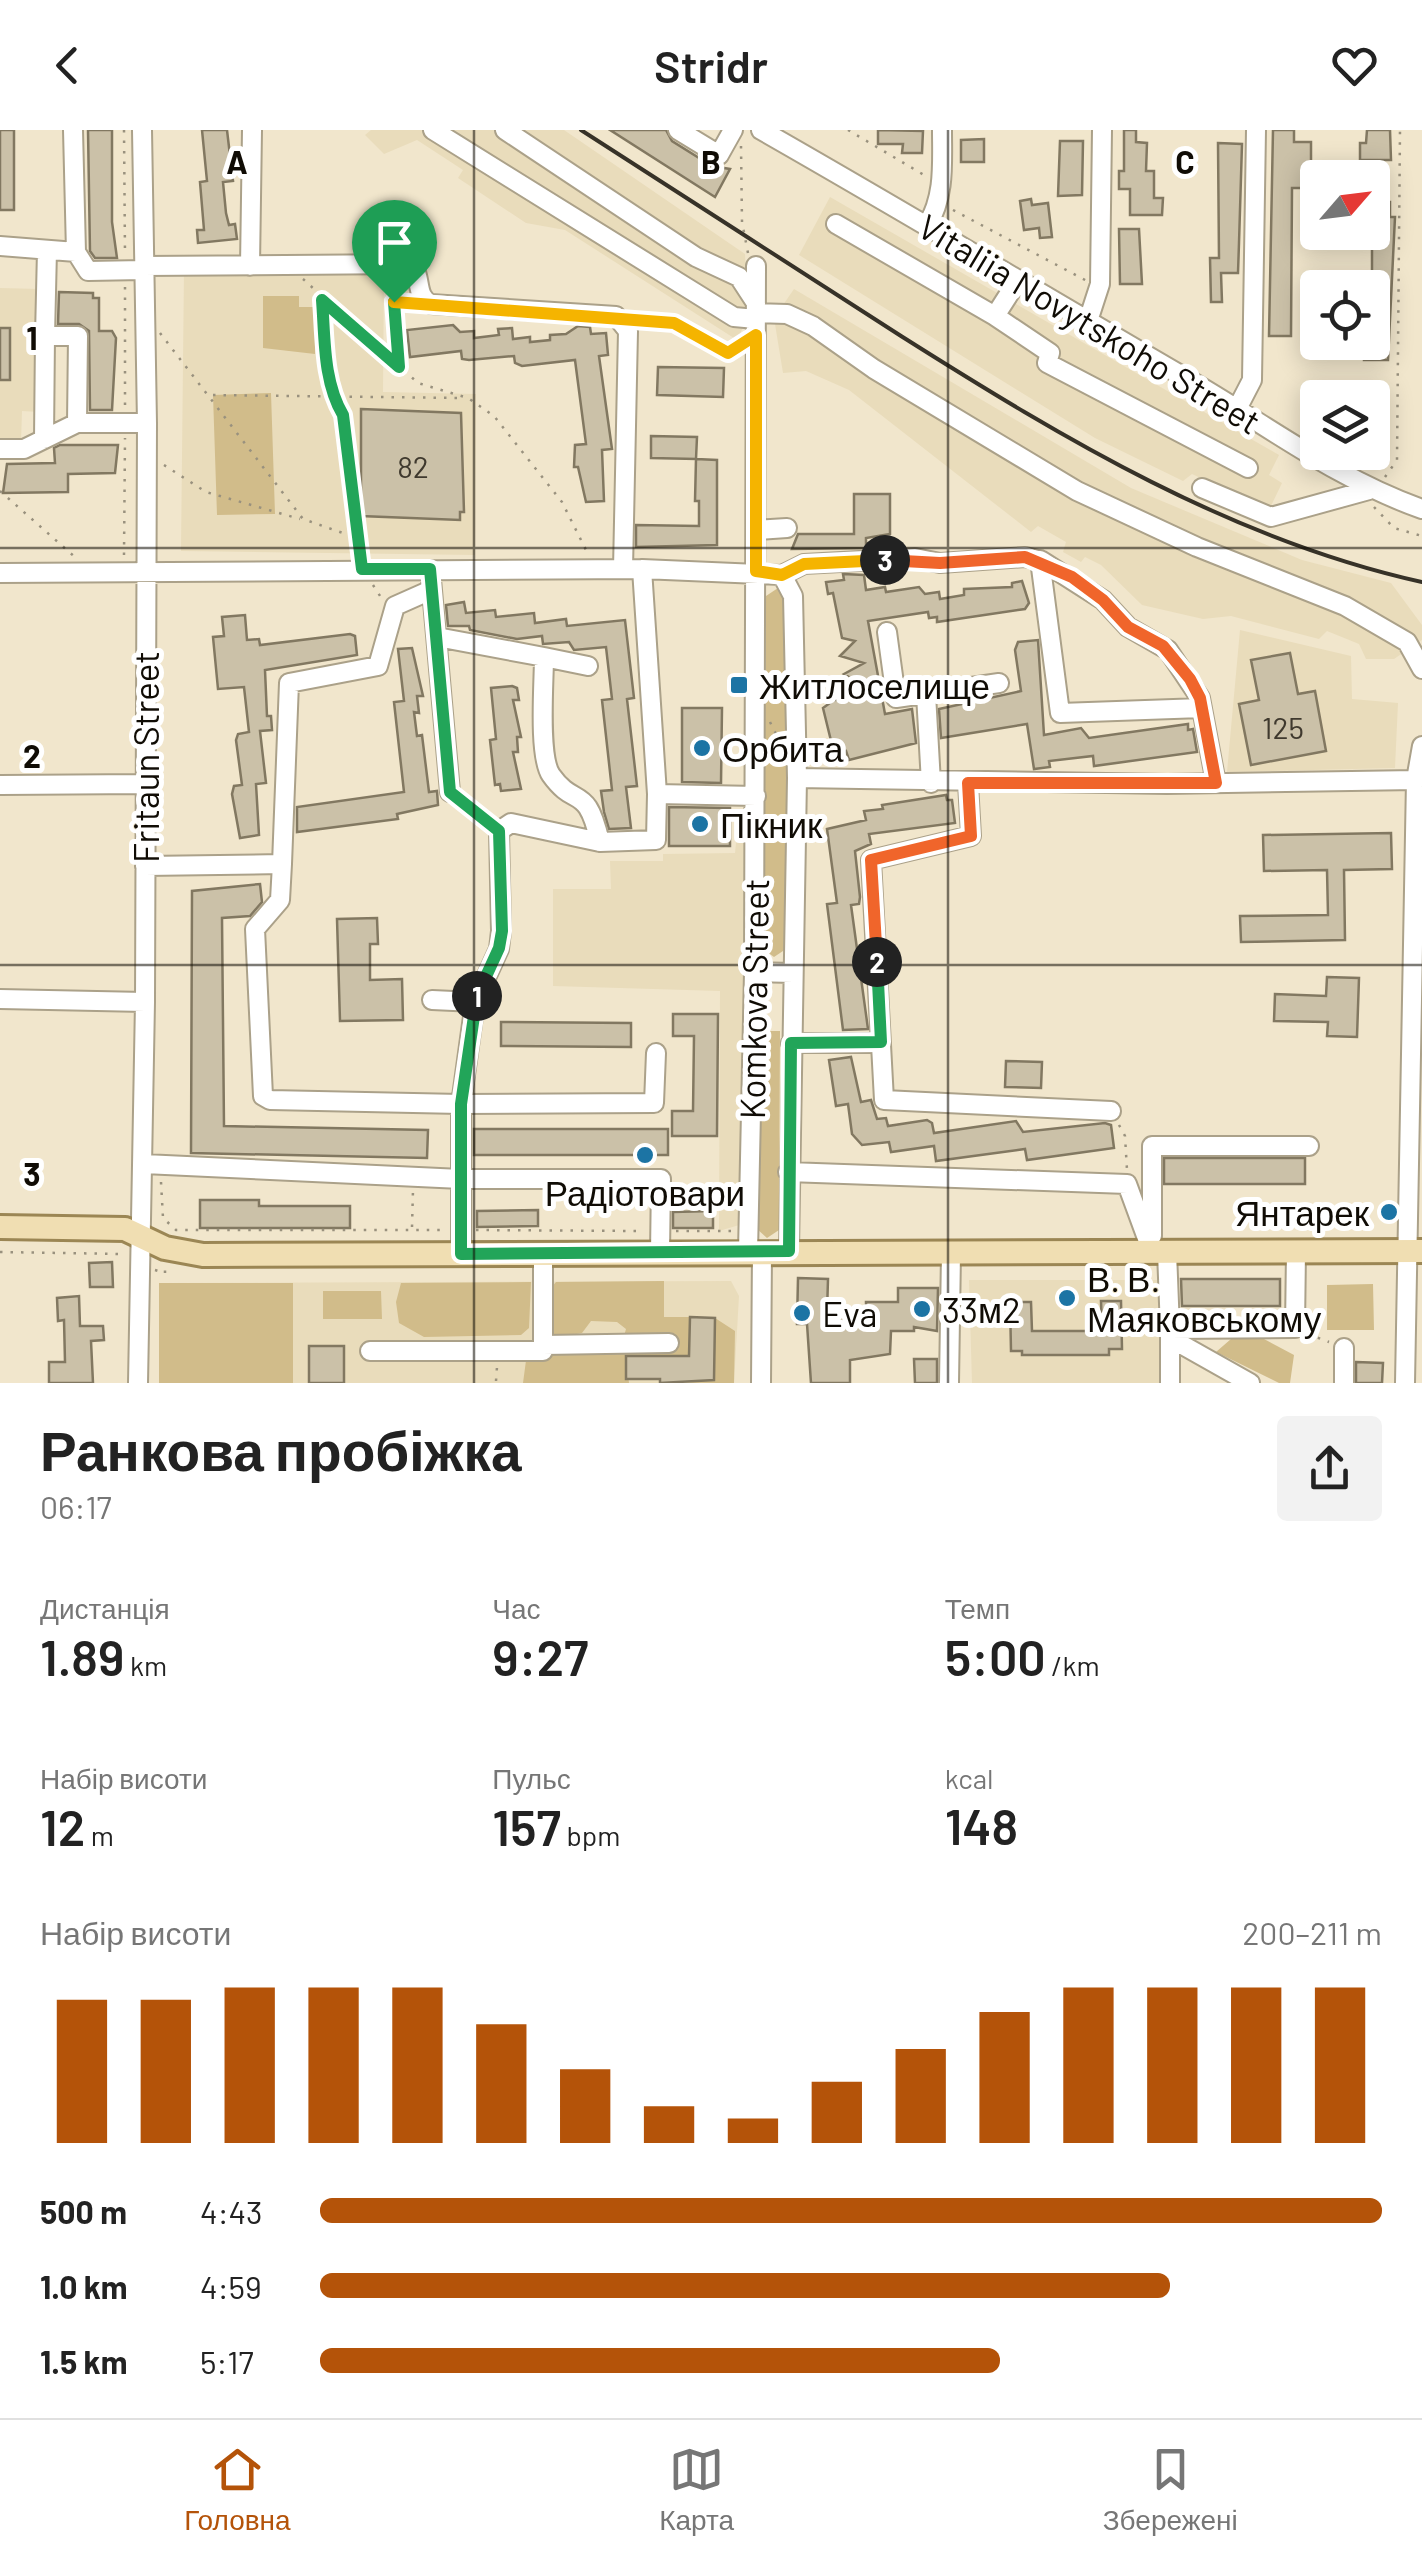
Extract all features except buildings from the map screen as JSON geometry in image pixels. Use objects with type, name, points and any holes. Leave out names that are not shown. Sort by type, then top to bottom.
[{"type":"main road","points":[[0,1227],[125,1230],[190,1255],[543,1254],[660,1242],[755,1252],[1414,1251]]},
{"type":"street","points":[[73,130],[76,252],[88,271],[408,264],[416,271],[420,294],[431,304],[616,316],[628,331],[633,569],[656,794],[656,840],[600,842],[512,823],[499,831],[502,931],[499,948],[475,1002],[461,1104],[461,1254]]},
{"type":"street","name":"Fritaun Street","points":[[138,1383],[137,1268],[152,1165],[145,1002],[146,422],[144,313],[137,268],[142,130]]},
{"type":"street","points":[[250,266],[252,130]]},
{"type":"street","points":[[432,130],[734,317],[787,314],[813,326],[874,369],[1077,492],[1197,547],[1345,606],[1407,642],[1422,668]]},
{"type":"street","points":[[505,130],[696,256],[739,278],[756,318]]},
{"type":"street","points":[[678,130],[719,155],[737,130]]},
{"type":"street","points":[[927,226],[940,193],[942,130]]},
{"type":"street","points":[[1088,321],[1100,284],[1102,130]]},
{"type":"street","points":[[1238,409],[1252,380],[1256,130]]},
{"type":"street","name":"Vitaliia Novytskoho Street","points":[[767,132],[1372,491],[1422,508]]},
{"type":"street","points":[[836,224],[995,316],[1050,353],[1047,363],[1248,468]]},
{"type":"street","points":[[0,246],[76,252]]},
{"type":"street","points":[[44,439],[47,250]]},
{"type":"street","name":"Komkova Street","points":[[756,266],[755,1252],[761,1383]]},
{"type":"street","points":[[995,316],[1018,280]]},
{"type":"street","points":[[45,336],[78,336],[77,423]]},
{"type":"street","points":[[0,449],[24,449],[77,423],[146,422]]},
{"type":"street","points":[[1202,488],[1270,517],[1372,491]]},
{"type":"street","points":[[756,530],[786,528]]},
{"type":"street","points":[[0,573],[633,569],[782,575],[804,564],[915,558],[940,563],[1025,557],[1040,560],[1072,577],[1103,600],[1128,627],[1168,650],[1190,679],[1202,708],[1216,783]]},
{"type":"street","points":[[1040,560],[1060,713],[1202,708]]},
{"type":"street","points":[[430,569],[450,792]]},
{"type":"street","name":"Komkova Street","points":[[782,575],[794,596],[797,778],[789,1251]]},
{"type":"street","points":[[431,590],[391,611],[378,666],[290,682],[280,900],[255,929],[263,1096],[270,1100],[461,1104],[654,1104],[656,1053]]},
{"type":"street","points":[[886,632],[896,698],[999,683]]},
{"type":"street","points":[[437,637],[588,666]]},
{"type":"street","points":[[544,657],[546,763],[558,782],[589,804],[600,842]]},
{"type":"street","points":[[926,694],[931,783]]},
{"type":"street","points":[[1404,1383],[1414,1251],[1418,788],[1422,746]]},
{"type":"street","points":[[797,778],[1418,788]]},
{"type":"street","points":[[968,783],[971,836],[871,860],[884,1100],[1111,1111]]},
{"type":"street","points":[[0,785],[144,784]]},
{"type":"street","points":[[656,794],[756,796]]},
{"type":"street","points":[[145,866],[282,864]]},
{"type":"street","points":[[754,972],[793,972]]},
{"type":"street","points":[[0,999],[145,1002]]},
{"type":"street","points":[[432,1000],[475,1002]]},
{"type":"street","points":[[791,1043],[881,1042]]},
{"type":"street","points":[[1170,1383],[1170,1334],[1159,1252],[1152,1146],[1309,1146]]},
{"type":"street","points":[[152,1165],[414,1179],[661,1179],[660,1242]]},
{"type":"street","points":[[788,1172],[1127,1184],[1159,1252]]},
{"type":"street","points":[[1170,1334],[1295,1328],[1296,1251]]},
{"type":"street","points":[[949,1383],[951,1253]]},
{"type":"street","points":[[370,1350],[543,1351],[543,1254]]},
{"type":"street","points":[[1170,1334],[1250,1383]]},
{"type":"street","points":[[543,1345],[669,1344]]},
{"type":"street","points":[[1344,1348],[1344,1383]]},
{"type":"path","points":[[124,130],[137,268],[125,423],[124,572]]},
{"type":"path","points":[[737,130],[742,222],[747,251],[756,266]]},
{"type":"path","points":[[848,130],[1074,278],[1100,284]]},
{"type":"path","points":[[1400,130],[1396,460],[1372,491],[1374,509],[1383,520],[1422,536]]},
{"type":"path","points":[[294,266],[322,300],[418,382],[468,398],[494,416],[562,502],[595,569]]},
{"type":"path","points":[[322,300],[332,396],[343,415],[362,569],[391,611]]},
{"type":"path","points":[[399,367],[394,302],[431,304]]},
{"type":"path","points":[[144,313],[303,520]]},
{"type":"path","points":[[624,322],[674,323],[728,353],[756,318]]},
{"type":"path","points":[[213,395],[468,398]]},
{"type":"path","points":[[146,453],[206,492],[360,538]]},
{"type":"path","points":[[0,492],[92,572]]},
{"type":"path","points":[[756,694],[781,744]]},
{"type":"path","points":[[450,792],[499,831]]},
{"type":"path","points":[[1111,1111],[1126,1136],[1127,1184]]},
{"type":"path","points":[[152,1165],[168,1226],[176,1230],[461,1230],[660,1242],[734,1231]]},
{"type":"path","points":[[412,1230],[414,1179]]},
{"type":"path","points":[[1295,1328],[1344,1348]]},
{"type":"shaded area","points":[[371,130],[564,130],[745,254],[748,317],[737,340],[565,230],[526,223],[458,178],[463,170],[417,140],[384,154],[365,135]]},
{"type":"shaded area","points":[[830,197],[1279,455],[1269,475],[1282,483],[1269,510],[1192,474],[1183,481],[1095,438],[799,255]]},
{"type":"shaded area","points":[[184,269],[384,272],[383,392],[476,394],[475,555],[181,551]]},
{"type":"shaded area","points":[[0,288],[40,289],[39,412],[22,411],[21,442],[0,442]]},
{"type":"shaded area","points":[[794,289],[1131,488],[1302,560],[1391,583],[1422,625],[1422,640],[1394,659],[1366,659],[1359,644],[1327,631],[1319,639],[1231,616],[1203,619],[1142,605],[1101,565],[1085,557],[1081,562],[1063,552],[1066,542],[1038,526],[1031,532],[849,390],[806,371],[783,373],[774,318]]},
{"type":"shaded area","points":[[263,296],[299,296],[299,307],[315,307],[315,354],[263,348]]},
{"type":"shaded area","points":[[271,393],[275,514],[217,515],[213,395]]},
{"type":"shaded area","points":[[778,588],[788,597],[786,949],[774,957],[763,949],[766,596]]},
{"type":"shaded area","points":[[1240,630],[1351,656],[1352,699],[1398,703],[1395,768],[1227,772]]},
{"type":"shaded area","points":[[748,841],[746,1223],[719,1231],[720,991],[553,986],[553,889],[611,889],[610,861],[663,861],[663,854],[735,853],[736,843]]},
{"type":"shaded area","points":[[758,1031],[780,1031],[779,1230],[767,1238],[757,1229]]},
{"type":"shaded area","points":[[969,1280],[1160,1280],[1162,1383],[972,1383]]},
{"type":"shaded area","points":[[664,1281],[664,1317],[690,1317],[689,1356],[626,1355],[629,1383],[523,1383],[527,1353],[620,1350],[626,1329],[617,1322],[591,1321],[582,1333],[551,1339],[551,1288],[556,1282]]},
{"type":"shaded area","points":[[731,1281],[739,1296],[734,1383],[159,1383],[159,1283]]},
{"type":"shaded area","points":[[531,1282],[529,1328],[521,1335],[424,1337],[399,1323],[396,1302],[401,1283]]},
{"type":"shaded area","points":[[159,1283],[293,1283],[293,1383],[159,1383]]},
{"type":"shaded area","points":[[1373,1284],[1374,1330],[1327,1330],[1327,1285]]},
{"type":"shaded area","points":[[323,1291],[381,1291],[382,1319],[323,1319]]},
{"type":"shaded area","points":[[715,1318],[735,1331],[734,1383],[682,1383],[714,1380]]},
{"type":"shaded area","points":[[1231,1339],[1264,1339],[1294,1355],[1290,1383],[1279,1383],[1216,1352]]},
{"type":"railway","points":[[581,130],[901,336],[1087,448],[1217,513],[1283,540],[1352,564],[1422,582]]},
{"type":"place","name":"Житлоселище","points":[[739,685]]},
{"type":"place","name":"Орбита","points":[[702,748]]},
{"type":"place","name":"Пікник","points":[[700,824]]},
{"type":"place","name":"Радіотовари","points":[[645,1155]]},
{"type":"place","name":"Янтарек","points":[[1389,1212]]},
{"type":"place","name":"В. В. Маяковському","points":[[1067,1298]]},
{"type":"place","name":"33м2","points":[[922,1309]]},
{"type":"place","name":"Eva","points":[[802,1313]]},
{"type":"route","points":[[322,300],[399,367],[394,302],[674,323],[728,353],[756,335],[756,571],[782,575],[804,564],[915,558],[940,563],[1025,557],[1042,561],[1103,600],[1128,627],[1168,650],[1200,698],[1216,783],[968,783],[971,836],[871,860],[881,1042],[791,1043],[789,1251],[461,1254],[461,1104],[475,1002],[499,948],[502,931],[499,831],[450,792],[430,569],[362,569],[343,415],[332,396],[325,350],[322,300]]}]
